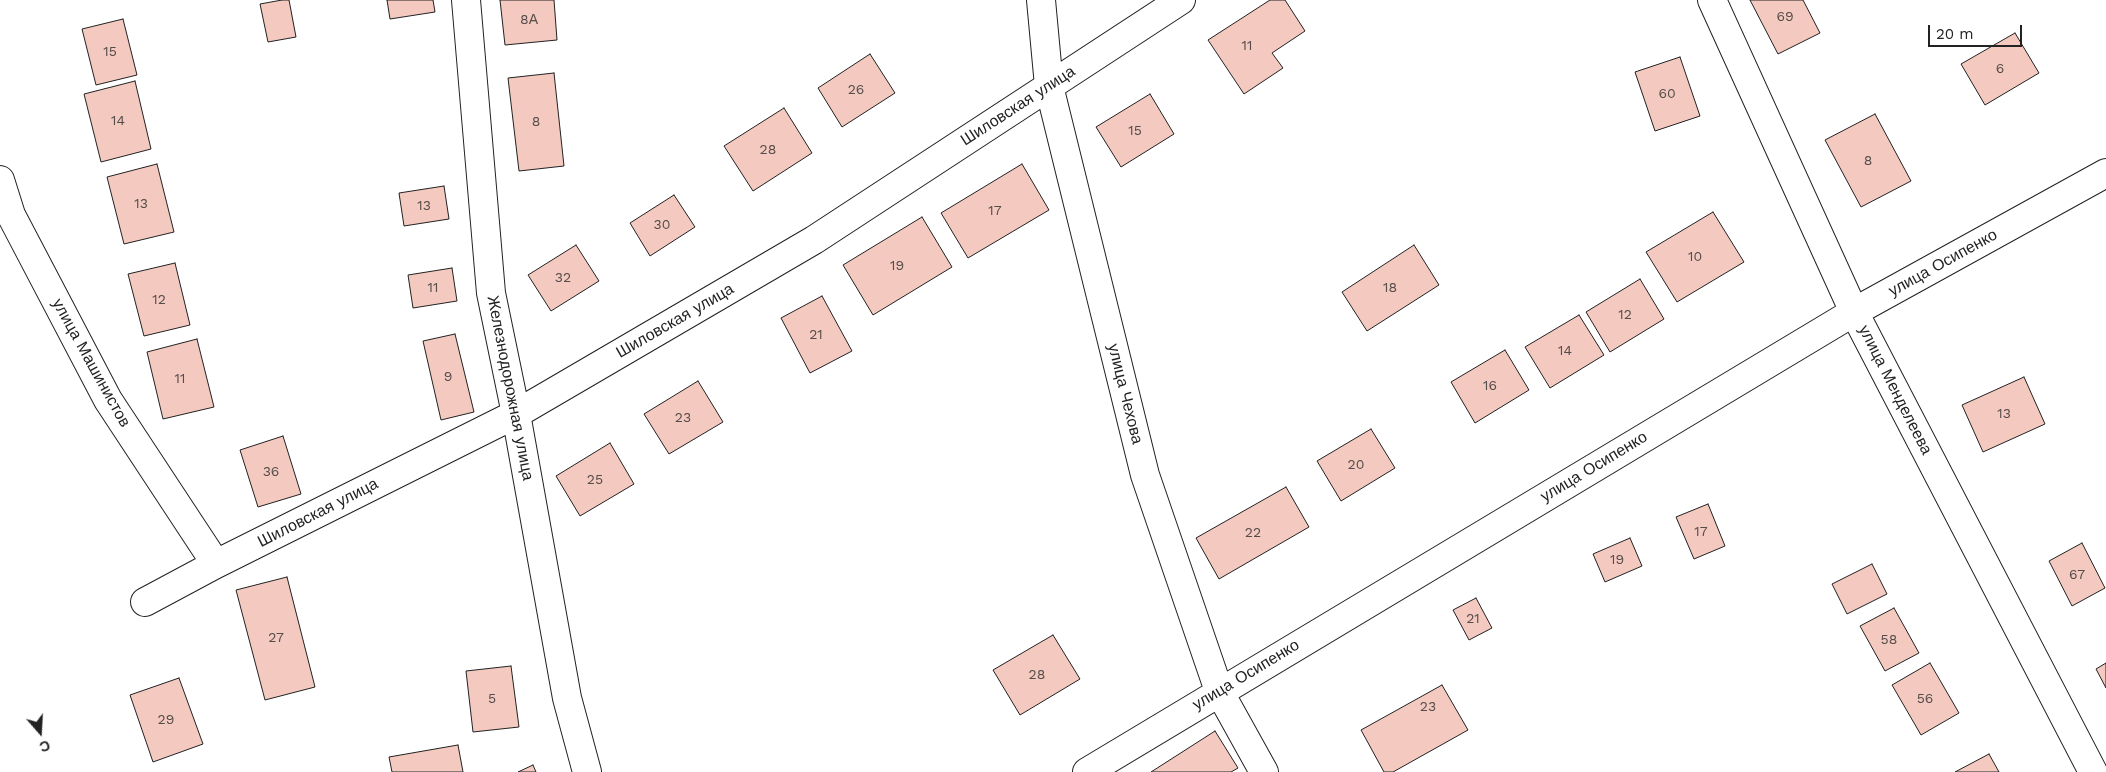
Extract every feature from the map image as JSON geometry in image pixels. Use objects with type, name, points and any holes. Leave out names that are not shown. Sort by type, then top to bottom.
[{"type":"street","name":"Железнодорожная улица","points":[[466,0],[491,293],[516,414],[567,698],[587,772]]},
{"type":"street","name":"улица Чехова","points":[[1041,0],[1049,86],[1144,475],[1219,691],[1264,772]]},
{"type":"street","name":"Шиловская улица","points":[[145,602],[216,564],[516,414],[814,240],[1181,0]]},
{"type":"street","name":"улица Менделеева","points":[[1712,0],[1854,312],[2093,772]]},
{"type":"street","name":"улица Осипенко","points":[[1088,772],[1219,691],[1854,312],[2106,173]]},
{"type":"street","name":"улица Машинистов","points":[[0,180],[11,215],[108,400],[216,564]]},
{"type":"building","points":[[289,0],[296,37],[268,42],[260,4]]},
{"type":"building","points":[[387,0],[433,0],[435,12],[390,19]]},
{"type":"building","points":[[500,0],[554,0],[557,40],[505,45]]},
{"type":"building","points":[[1270,0],[1285,0],[1305,31],[1272,53],[1283,68],[1244,94],[1208,40]]},
{"type":"building","points":[[1750,0],[1803,0],[1820,33],[1778,54]]},
{"type":"building","points":[[123,19],[137,75],[96,85],[82,29]]},
{"type":"building","points":[[2015,33],[2039,73],[1985,105],[1961,64]]},
{"type":"building","points":[[870,54],[895,93],[842,127],[818,88]]},
{"type":"building","points":[[1680,57],[1700,116],[1655,131],[1635,72]]},
{"type":"building","points":[[554,73],[564,166],[519,171],[508,78]]},
{"type":"building","points":[[135,81],[151,149],[101,162],[84,94]]},
{"type":"building","points":[[1150,94],[1174,134],[1121,167],[1096,127]]},
{"type":"building","points":[[784,108],[812,153],[753,191],[724,146]]},
{"type":"building","points":[[1875,114],[1911,181],[1861,207],[1825,140]]},
{"type":"building","points":[[157,164],[174,232],[124,244],[107,177]]},
{"type":"building","points":[[1022,164],[1049,210],[968,258],[941,213]]},
{"type":"building","points":[[444,186],[449,219],[404,226],[399,193]]},
{"type":"building","points":[[674,195],[695,227],[650,256],[630,223]]},
{"type":"building","points":[[1713,212],[1744,262],[1677,302],[1646,252]]},
{"type":"building","points":[[922,217],[952,267],[873,315],[843,265]]},
{"type":"building","points":[[576,245],[599,281],[551,311],[528,275]]},
{"type":"building","points":[[1414,245],[1439,285],[1367,331],[1342,292]]},
{"type":"building","points":[[175,263],[190,325],[144,336],[128,274]]},
{"type":"building","points":[[452,268],[457,301],[413,308],[408,275]]},
{"type":"building","points":[[1640,279],[1664,319],[1610,352],[1586,312]]},
{"type":"building","points":[[822,296],[852,351],[810,373],[781,318]]},
{"type":"building","points":[[1579,315],[1604,355],[1550,388],[1525,347]]},
{"type":"building","points":[[455,334],[474,412],[441,420],[423,341]]},
{"type":"building","points":[[197,339],[214,407],[163,419],[147,352]]},
{"type":"building","points":[[1505,350],[1529,390],[1475,423],[1451,382]]},
{"type":"building","points":[[2024,377],[2045,424],[1983,452],[1962,405]]},
{"type":"building","points":[[698,381],[723,422],[669,454],[644,414]]},
{"type":"building","points":[[1371,429],[1395,468],[1341,501],[1317,461]]},
{"type":"building","points":[[283,436],[301,494],[258,507],[240,450]]},
{"type":"building","points":[[610,443],[634,484],[580,516],[556,476]]},
{"type":"building","points":[[1286,487],[1309,527],[1219,579],[1196,538]]},
{"type":"building","points":[[1708,504],[1725,546],[1694,559],[1676,517]]},
{"type":"building","points":[[1630,538],[1642,566],[1605,582],[1593,554]]},
{"type":"building","points":[[2082,543],[2105,588],[2072,606],[2049,561]]},
{"type":"building","points":[[1872,564],[1887,594],[1847,614],[1832,584]]},
{"type":"building","points":[[287,577],[315,687],[265,700],[236,590]]},
{"type":"building","points":[[1476,598],[1492,628],[1469,640],[1453,610]]},
{"type":"building","points":[[1894,608],[1919,653],[1885,671],[1860,626]]},
{"type":"building","points":[[1053,635],[1080,679],[1020,715],[993,670]]},
{"type":"building","points":[[1930,663],[1959,713],[1921,735],[1892,685]]},
{"type":"building","points":[[2106,663],[2106,688],[2096,669]]},
{"type":"building","points":[[511,666],[519,727],[473,732],[466,671]]},
{"type":"building","points":[[179,678],[203,744],[153,762],[130,695]]},
{"type":"building","points":[[1442,685],[1468,730],[1393,772],[1384,772],[1361,730]]},
{"type":"building","points":[[1215,731],[1238,768],[1231,772],[1151,772]]},
{"type":"building","points":[[458,745],[463,772],[392,772],[389,757]]},
{"type":"building","points":[[1989,754],[1999,772],[1955,772]]},
{"type":"building","points":[[533,765],[536,772],[518,772]]}]
